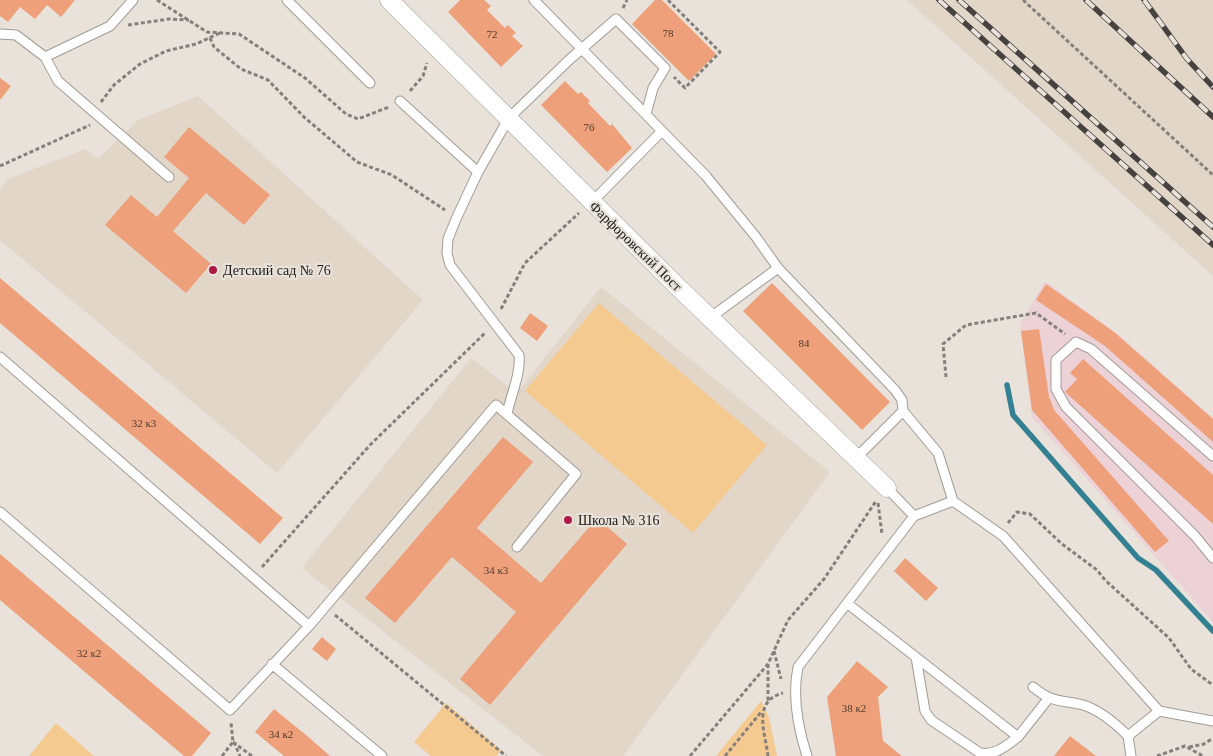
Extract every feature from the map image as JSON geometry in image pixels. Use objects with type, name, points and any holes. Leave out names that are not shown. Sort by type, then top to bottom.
[{"type":"street","name":"Фарфоровский Пост","points":[[389,0],[592,202],[871,473],[882,494]]},
{"type":"lane","points":[[45,57],[110,26],[133,0]]},
{"type":"lane","points":[[287,0],[370,83]]},
{"type":"lane","points":[[534,0],[706,176],[756,237],[778,268],[895,390],[902,400],[903,411],[938,454],[952,501],[1003,536],[1159,711],[1213,721]]},
{"type":"lane","points":[[507,414],[511,390],[520,367],[519,355],[450,265],[447,253],[448,239],[456,219],[478,172],[508,118],[569,60],[583,50],[616,19],[665,68],[652,88],[646,114]]},
{"type":"lane","points":[[0,34],[16,35],[45,57],[58,81],[169,177]]},
{"type":"lane","points":[[400,101],[478,172]]},
{"type":"lane","points":[[592,202],[662,131]]},
{"type":"lane","points":[[711,318],[778,268]]},
{"type":"lane","points":[[1213,456],[1091,349],[1076,342],[1056,360],[1056,389],[1066,407],[1195,536],[1213,558]]},
{"type":"lane","points":[[1,360],[309,626]]},
{"type":"lane","points":[[0,512],[230,710],[309,626],[496,405],[576,474],[517,547]]},
{"type":"lane","points":[[856,458],[903,411]]},
{"type":"lane","points":[[882,494],[914,516]]},
{"type":"lane","points":[[807,756],[799,729],[796,692],[798,667],[880,564],[914,516],[952,501]]},
{"type":"lane","points":[[848,604],[1018,737]]},
{"type":"lane","points":[[916,657],[925,711],[932,720],[980,753],[987,755],[1005,747],[1018,737],[1048,699]]},
{"type":"lane","points":[[272,664],[382,756]]},
{"type":"lane","points":[[1033,687],[1048,699],[1096,710],[1128,736],[1131,756]]},
{"type":"lane","points":[[1128,736],[1159,711]]},
{"type":"path","points":[[157,0],[207,32],[239,34],[305,78],[346,114],[358,119],[381,112],[400,101],[416,86],[436,46]]},
{"type":"path","points":[[665,68],[685,88],[720,52],[668,0]]},
{"type":"path","points":[[1023,0],[1213,175]]},
{"type":"path","points":[[110,26],[138,25],[169,19],[190,20]]},
{"type":"path","points":[[93,112],[114,85],[140,64],[166,51],[196,44],[221,32]]},
{"type":"path","points":[[210,38],[214,47],[241,69],[268,80],[304,117],[357,162],[392,174],[456,219]]},
{"type":"path","points":[[0,166],[102,120]]},
{"type":"path","points":[[253,577],[370,445],[430,389],[494,322],[525,263],[592,202]]},
{"type":"path","points":[[946,377],[943,344],[966,325],[1036,313],[1076,342]]},
{"type":"path","points":[[871,473],[882,494],[880,564]]},
{"type":"path","points":[[690,756],[768,664],[788,620],[824,579],[882,494]]},
{"type":"path","points":[[1003,536],[1009,519],[1017,512],[1023,511],[1030,514],[1130,601],[1169,638],[1191,669],[1213,684]]},
{"type":"path","points":[[324,607],[506,756]]},
{"type":"path","points":[[774,651],[783,693]]},
{"type":"path","points":[[768,664],[768,701]]},
{"type":"path","points":[[725,756],[768,701],[783,693],[796,692]]},
{"type":"path","points":[[230,710],[233,742],[240,756]]},
{"type":"path","points":[[762,711],[768,756]]},
{"type":"path","points":[[1157,756],[1178,747],[1188,748],[1204,744],[1213,738]]},
{"type":"path","points":[[222,756],[233,742]]},
{"type":"path","points":[[233,742],[252,756]]},
{"type":"path","points":[[1188,748],[1203,756]]},
{"type":"shaded area","points":[[907,0],[1213,0],[1213,276]]},
{"type":"shaded area","name":"Детский сад № 76","points":[[198,96],[423,300],[277,473],[0,240],[0,189],[8,179],[85,149],[98,159],[138,120]]},
{"type":"shaded area","points":[[1045,281],[1119,335],[1213,418],[1213,622],[1032,417],[1020,324]]},
{"type":"shaded area","name":"Школа № 316","points":[[601,287],[830,472],[623,756],[543,756],[302,568],[471,358],[517,393]]},
{"type":"shaded area","points":[[599,303],[767,445],[693,533],[525,391]]},
{"type":"shaded area","points":[[761,701],[769,717],[777,756],[716,756]]},
{"type":"shaded area","points":[[446,703],[501,750],[496,756],[431,756],[414,742]]},
{"type":"shaded area","points":[[56,723],[94,756],[29,756]]},
{"type":"building","points":[[0,0],[75,0],[61,17],[47,5],[35,19],[20,7],[8,22],[0,16]]},
{"type":"building","points":[[460,0],[484,0],[491,6],[487,10],[505,28],[508,25],[516,33],[512,36],[523,46],[501,67],[448,12]]},
{"type":"building","points":[[655,0],[662,0],[716,54],[689,81],[632,24]]},
{"type":"building","points":[[0,78],[11,86],[0,100]]},
{"type":"building","points":[[565,81],[578,94],[581,92],[590,101],[588,103],[610,126],[612,124],[632,148],[607,172],[541,105]]},
{"type":"building","points":[[189,127],[270,195],[244,225],[206,193],[173,231],[211,264],[186,293],[105,225],[131,195],[157,217],[189,178],[164,157]]},
{"type":"building","points":[[0,278],[283,518],[260,544],[0,323]]},
{"type":"building","points":[[772,283],[890,402],[862,430],[743,311]]},
{"type":"building","points":[[1046,284],[1114,332],[1213,419],[1213,442],[1105,346],[1036,300]]},
{"type":"building","points":[[530,313],[548,326],[537,341],[520,328]]},
{"type":"building","points":[[1039,329],[1049,397],[1054,410],[1169,541],[1155,552],[1032,410],[1021,331]]},
{"type":"building","points":[[1083,359],[1213,475],[1213,524],[1065,392],[1077,379],[1070,373]]},
{"type":"building","points":[[503,437],[533,462],[477,528],[541,583],[597,518],[627,544],[490,705],[460,679],[516,612],[452,557],[395,623],[365,598]]},
{"type":"building","points":[[0,554],[211,733],[192,756],[184,756],[0,600]]},
{"type":"building","points":[[905,558],[938,588],[926,601],[894,571]]},
{"type":"building","points":[[322,637],[336,649],[327,661],[312,649]]},
{"type":"building","points":[[857,661],[888,687],[878,697],[883,741],[902,756],[836,756],[827,697]]},
{"type":"building","points":[[274,709],[330,756],[284,756],[255,732]]},
{"type":"building","points":[[1070,736],[1096,756],[1054,756]]},
{"type":"waterway","points":[[1007,385],[1013,415],[1138,558],[1156,570],[1213,631]]},
{"type":"railway","points":[[939,0],[1213,245]]},
{"type":"railway","points":[[959,0],[1213,227]]},
{"type":"railway","points":[[1086,0],[1213,117]]},
{"type":"railway","points":[[1144,0],[1187,59],[1213,87]]},
{"type":"place","name":"Детский сад № 76","points":[[213,270]]},
{"type":"place","name":"Школа № 316","points":[[568,520]]}]
